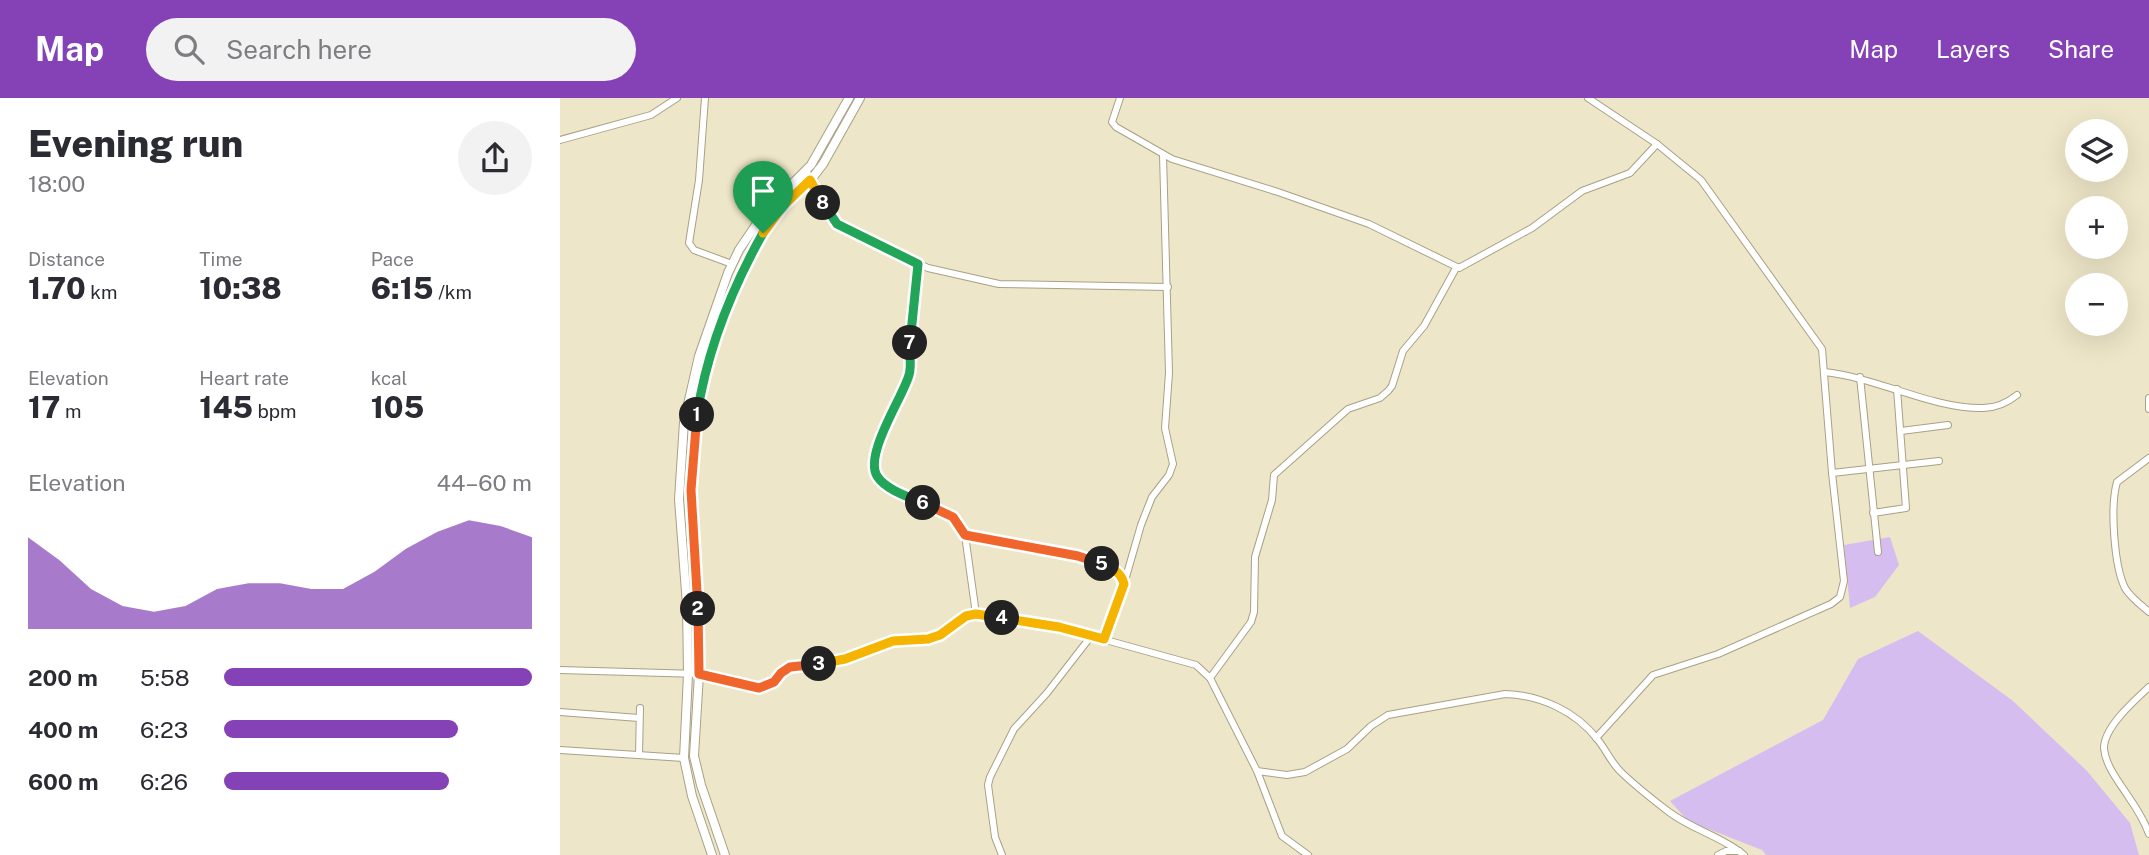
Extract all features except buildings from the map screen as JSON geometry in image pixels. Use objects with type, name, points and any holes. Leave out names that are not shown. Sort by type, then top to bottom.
[{"type":"street","points":[[560,141],[654,114],[677,98]]},
{"type":"street","points":[[705,98],[699,180],[689,243],[694,250],[733,264]]},
{"type":"street","points":[[712,855],[689,786],[684,758],[688,674],[687,605],[679,499],[684,422],[699,356],[733,264],[750,231],[766,210],[806,170],[818,153],[849,98]]},
{"type":"street","points":[[725,855],[701,785],[694,755],[699,674],[691,490],[694,441],[704,379],[723,317],[748,260],[771,220],[823,164],[860,98]]},
{"type":"street","points":[[1120,98],[1112,122],[1163,155],[1369,224],[1456,268],[1466,266],[1532,228],[1582,191],[1629,173],[1657,144]]},
{"type":"street","points":[[1588,98],[1657,144],[1708,188],[1820,344],[1824,353],[1832,473],[1844,581],[1840,597],[1831,604],[1718,654],[1653,675],[1596,737]]},
{"type":"street","points":[[1104,639],[1141,525],[1152,498],[1169,475],[1173,464],[1165,428],[1169,373],[1163,155]]},
{"type":"street","points":[[806,170],[837,224],[918,264],[949,274],[999,284],[1168,287]]},
{"type":"street","points":[[918,264],[910,332],[909,375],[889,415],[876,457],[875,471],[879,479],[897,491],[953,517],[965,535],[976,614]]},
{"type":"street","points":[[1210,678],[1252,619],[1255,557],[1272,500],[1275,475],[1348,409],[1358,403],[1380,398],[1388,391],[1403,351],[1424,326],[1456,268]]},
{"type":"street","points":[[1824,372],[1860,377],[1951,404],[1983,408],[2004,403],[2018,395]]},
{"type":"street","points":[[1860,377],[1878,552]]},
{"type":"street","points":[[1873,513],[1906,509],[1897,389]]},
{"type":"street","points":[[2149,398],[2149,409]]},
{"type":"street","points":[[1901,431],[1948,425]]},
{"type":"street","points":[[2149,458],[2118,482],[2115,524],[2124,584],[2129,593],[2149,612]]},
{"type":"street","points":[[1832,473],[1939,461]]},
{"type":"street","points":[[965,535],[1090,559],[1116,570],[1122,576],[1124,584]]},
{"type":"street","points":[[560,670],[699,674],[759,688],[766,687],[790,667],[845,659],[893,641],[928,639],[940,635],[966,616],[976,614],[1092,635],[1196,665],[1210,678],[1258,771],[1282,836],[1308,855]]},
{"type":"street","points":[[1002,855],[995,836],[988,785],[993,769],[1014,729],[1047,694],[1092,635]]},
{"type":"street","points":[[2149,687],[2119,717],[2104,747],[2111,770],[2146,817],[2149,834]]},
{"type":"street","points":[[1258,771],[1287,775],[1305,772],[1347,749],[1371,726],[1388,715],[1504,694],[1520,695],[1554,705],[1576,719],[1596,737],[1617,768],[1635,785],[1681,820],[1725,841],[1742,853]]},
{"type":"street","points":[[639,755],[640,708]]},
{"type":"street","points":[[560,712],[639,718]]},
{"type":"street","points":[[560,750],[684,758]]},
{"type":"street","points":[[1718,855],[1726,851],[1742,853]]},
{"type":"shaded area","points":[[1890,537],[1899,565],[1875,597],[1850,608],[1844,545]]},
{"type":"shaded area","points":[[1918,631],[2013,701],[2087,771],[2130,823],[2139,855],[1766,855],[1762,850],[1688,821],[1670,801],[1823,720],[1858,659]]},
{"type":"route","points":[[810,180],[837,224],[918,264],[910,332],[909,375],[889,415],[876,457],[875,471],[879,479],[897,491],[953,517],[965,535],[1078,556],[1116,570],[1122,576],[1124,584],[1104,639],[1059,627],[976,614],[966,616],[940,635],[928,639],[893,641],[845,659],[790,667],[766,687],[759,688],[699,674],[691,490],[695,430],[704,379],[723,317],[738,280],[763,233],[782,207],[810,180]]}]
